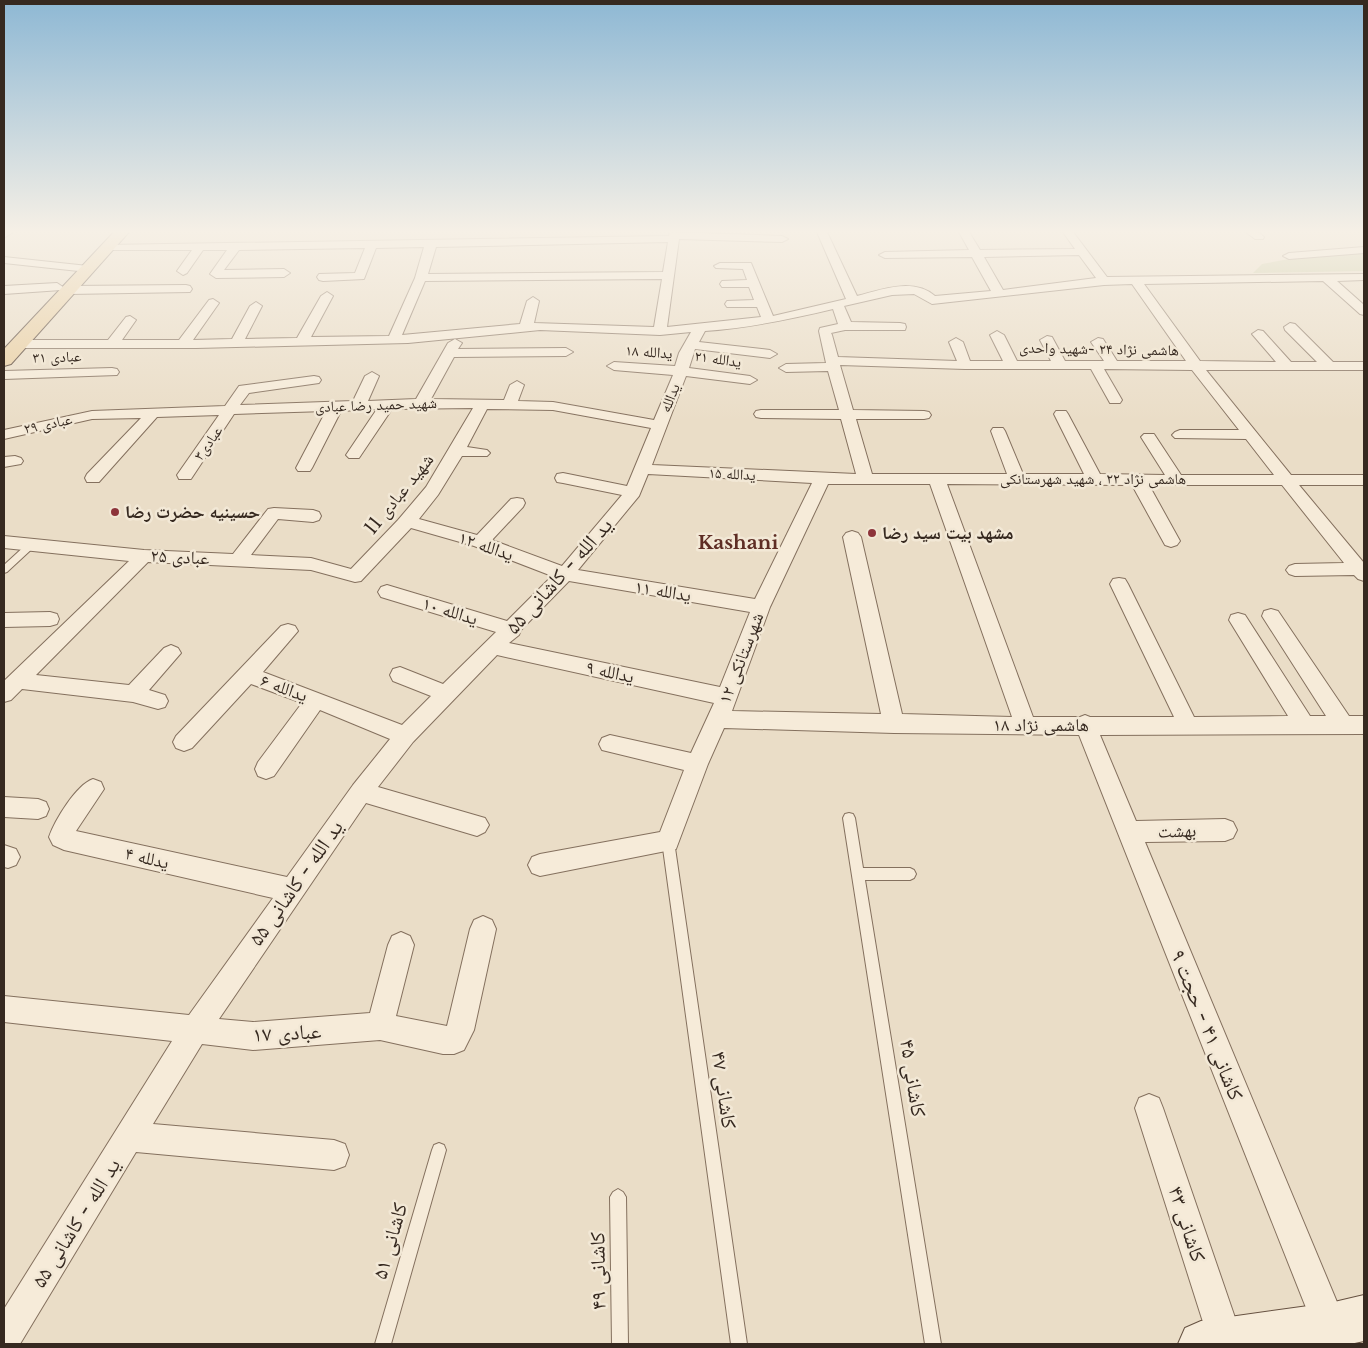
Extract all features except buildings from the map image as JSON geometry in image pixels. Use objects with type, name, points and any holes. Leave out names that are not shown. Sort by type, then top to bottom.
[{"type":"main road","points":[[4,360],[11,344],[57,295]]},
{"type":"main road","points":[[1213,1342],[1344,1329]]},
{"type":"street","points":[[394,339],[414,295]]},
{"type":"street","points":[[660,331],[666,295]]},
{"type":"street","points":[[759,295],[768,320]]},
{"type":"street","points":[[850,295],[852,300]]},
{"type":"street","points":[[11,344],[183,344],[394,339],[526,327],[660,331],[768,320],[875,295]]},
{"type":"street","points":[[926,295],[932,300],[989,295]]},
{"type":"street","points":[[1146,295],[1197,367],[1362,572]]},
{"type":"street","points":[[1346,295],[1364,311]]},
{"type":"street","points":[[302,341],[326,296]]},
{"type":"street","points":[[526,327],[533,301]]},
{"type":"street","points":[[183,344],[213,303]]},
{"type":"street","points":[[731,304],[762,303]]},
{"type":"street","points":[[837,304],[844,315],[845,326]]},
{"type":"street","points":[[236,343],[250,306],[272,306]]},
{"type":"street","points":[[112,344],[130,320]]},
{"type":"street","points":[[865,479],[824,331],[845,326],[900,327]]},
{"type":"street","points":[[1290,327],[1329,366]]},
{"type":"street","name":"یدالله","points":[[643,469],[681,371],[686,353],[700,328]]},
{"type":"street","points":[[421,403],[460,334]]},
{"type":"street","points":[[1258,334],[1287,366]]},
{"type":"street","points":[[997,335],[1012,365]]},
{"type":"street","points":[[1047,340],[1060,365]]},
{"type":"street","points":[[956,342],[965,365]]},
{"type":"street","points":[[1098,342],[1113,366]]},
{"type":"street","points":[[690,345],[770,354]]},
{"type":"street","points":[[450,353],[566,352]]},
{"type":"street","name":"هاشمی نژاد ۲۴ -شهید واحدی","points":[[786,368],[834,364],[1197,367],[1364,366]]},
{"type":"street","points":[[1095,365],[1115,400]]},
{"type":"street","name":"یدالله ۱۸","points":[[614,366],[681,371]]},
{"type":"street","name":"یدالله ۲۱","points":[[681,371],[750,380]]},
{"type":"street","name":"عبادی ۳۱","points":[[4,375],[112,372]]},
{"type":"street","points":[[359,405],[372,376]]},
{"type":"street","name":"عبادی۳","points":[[185,475],[244,389],[314,380]]},
{"type":"street","points":[[509,405],[517,384]]},
{"type":"street","name":"شهید حمید رضا عبادی","points":[[92,415],[421,403],[553,406],[659,425]]},
{"type":"street","points":[[354,456],[388,404]]},
{"type":"street","name":"شهید عبادی 11","points":[[355,576],[432,491],[458,450],[482,405]]},
{"type":"street","points":[[304,468],[336,406]]},
{"type":"street","points":[[93,478],[153,413]]},
{"type":"street","points":[[761,414],[846,413],[924,415]]},
{"type":"street","points":[[1061,414],[1094,479]]},
{"type":"street","name":"عبادی ۲۹","points":[[4,434],[92,415]]},
{"type":"street","points":[[998,431],[1016,478]]},
{"type":"street","points":[[1180,435],[1250,434]]},
{"type":"street","points":[[1149,437],[1176,480]]},
{"type":"street","points":[[458,450],[482,453]]},
{"type":"street","name":"یدالله ۱۵","points":[[643,469],[822,479]]},
{"type":"street","name":"ید الله - کاشانی ۵۵","points":[[4,1339],[194,1031],[361,792],[405,736],[512,630],[565,574],[634,492],[643,469]]},
{"type":"street","points":[[562,478],[634,492]]},
{"type":"street","name":"هاشمی نژاد ۲۲ ، شهید شهرستانکی","points":[[822,479],[1364,480]]},
{"type":"street","name":"شهرستانکی ۱۲","points":[[668,841],[697,764],[718,719],[760,607],[822,479]]},
{"type":"street","points":[[937,480],[1026,726]]},
{"type":"street","points":[[1138,480],[1170,541]]},
{"type":"street","points":[[480,542],[517,503]]},
{"type":"street","points":[[238,560],[274,513],[313,516]]},
{"type":"street","name":"یدالله ۱۲","points":[[406,521],[480,542],[565,574]]},
{"type":"street","points":[[852,537],[894,724]]},
{"type":"street","name":"عبادی ۲۵","points":[[4,542],[144,556],[311,564],[355,576]]},
{"type":"street","points":[[11,687],[144,556]]},
{"type":"street","points":[[1295,570],[1362,572]]},
{"type":"street","name":"یدالله ۱۱","points":[[565,574],[760,607]]},
{"type":"street","points":[[1120,584],[1188,725]]},
{"type":"street","name":"یدالله ۱۰","points":[[387,592],[512,630]]},
{"type":"street","points":[[1271,616],[1343,724]]},
{"type":"street","points":[[4,620],[50,619]]},
{"type":"street","points":[[1238,620],[1304,725]]},
{"type":"street","points":[[248,675],[288,631]]},
{"type":"street","name":"یدالله ۹","points":[[493,647],[726,697]]},
{"type":"street","points":[[133,694],[171,653]]},
{"type":"street","name":"یدالله ۶","points":[[184,742],[248,675],[405,736]]},
{"type":"street","points":[[400,675],[446,694]]},
{"type":"street","points":[[11,687],[133,694],[158,701]]},
{"type":"street","points":[[266,768],[316,700]]},
{"type":"street","name":"هاشمی نژاد ۱۸","points":[[718,719],[1026,726],[1085,724],[1364,724]]},
{"type":"street","name":"کاشانی ۴۱ - حجت ۹","points":[[1085,724],[1129,832],[1344,1329]]},
{"type":"street","points":[[610,744],[697,764]]},
{"type":"street","name":"یدلله ۴","points":[[93,789],[64,828],[61,837],[291,890]]},
{"type":"street","points":[[361,792],[477,825]]},
{"type":"street","points":[[4,807],[38,809]]},
{"type":"street","name":"بهشت","points":[[1129,832],[1225,830]]},
{"type":"street","points":[[540,866],[668,841]]},
{"type":"street","name":"عبادی ۱۷","points":[[4,1009],[253,1036],[380,1026],[443,1040],[454,1040],[460,1030],[483,928]]},
{"type":"street","points":[[380,1026],[401,945]]},
{"type":"street","name":"کاشانی ۴۳","points":[[1149,1108],[1213,1342]]},
{"type":"street","points":[[128,1137],[334,1156]]},
{"type":"lane","points":[[4,570],[31,544]]},
{"type":"lane","name":"کاشانی ۴۵","points":[[849,818],[933,1344]]},
{"type":"lane","name":"کاشانی ۴۷","points":[[668,841],[739,1344]]},
{"type":"lane","points":[[859,874],[910,874]]},
{"type":"lane","name":"کاشانی ۵۱","points":[[382,1344],[439,1150]]},
{"type":"lane","name":"کاشانی ۴۹","points":[[618,1197],[620,1344]]},
{"type":"place","name":"حسینیه حضرت رضا","points":[[115,512]]},
{"type":"place","name":"مشهد بيت سيد رضا","points":[[872,533]]},
{"type":"district","name":"Kashani","points":[[738,542]]}]
